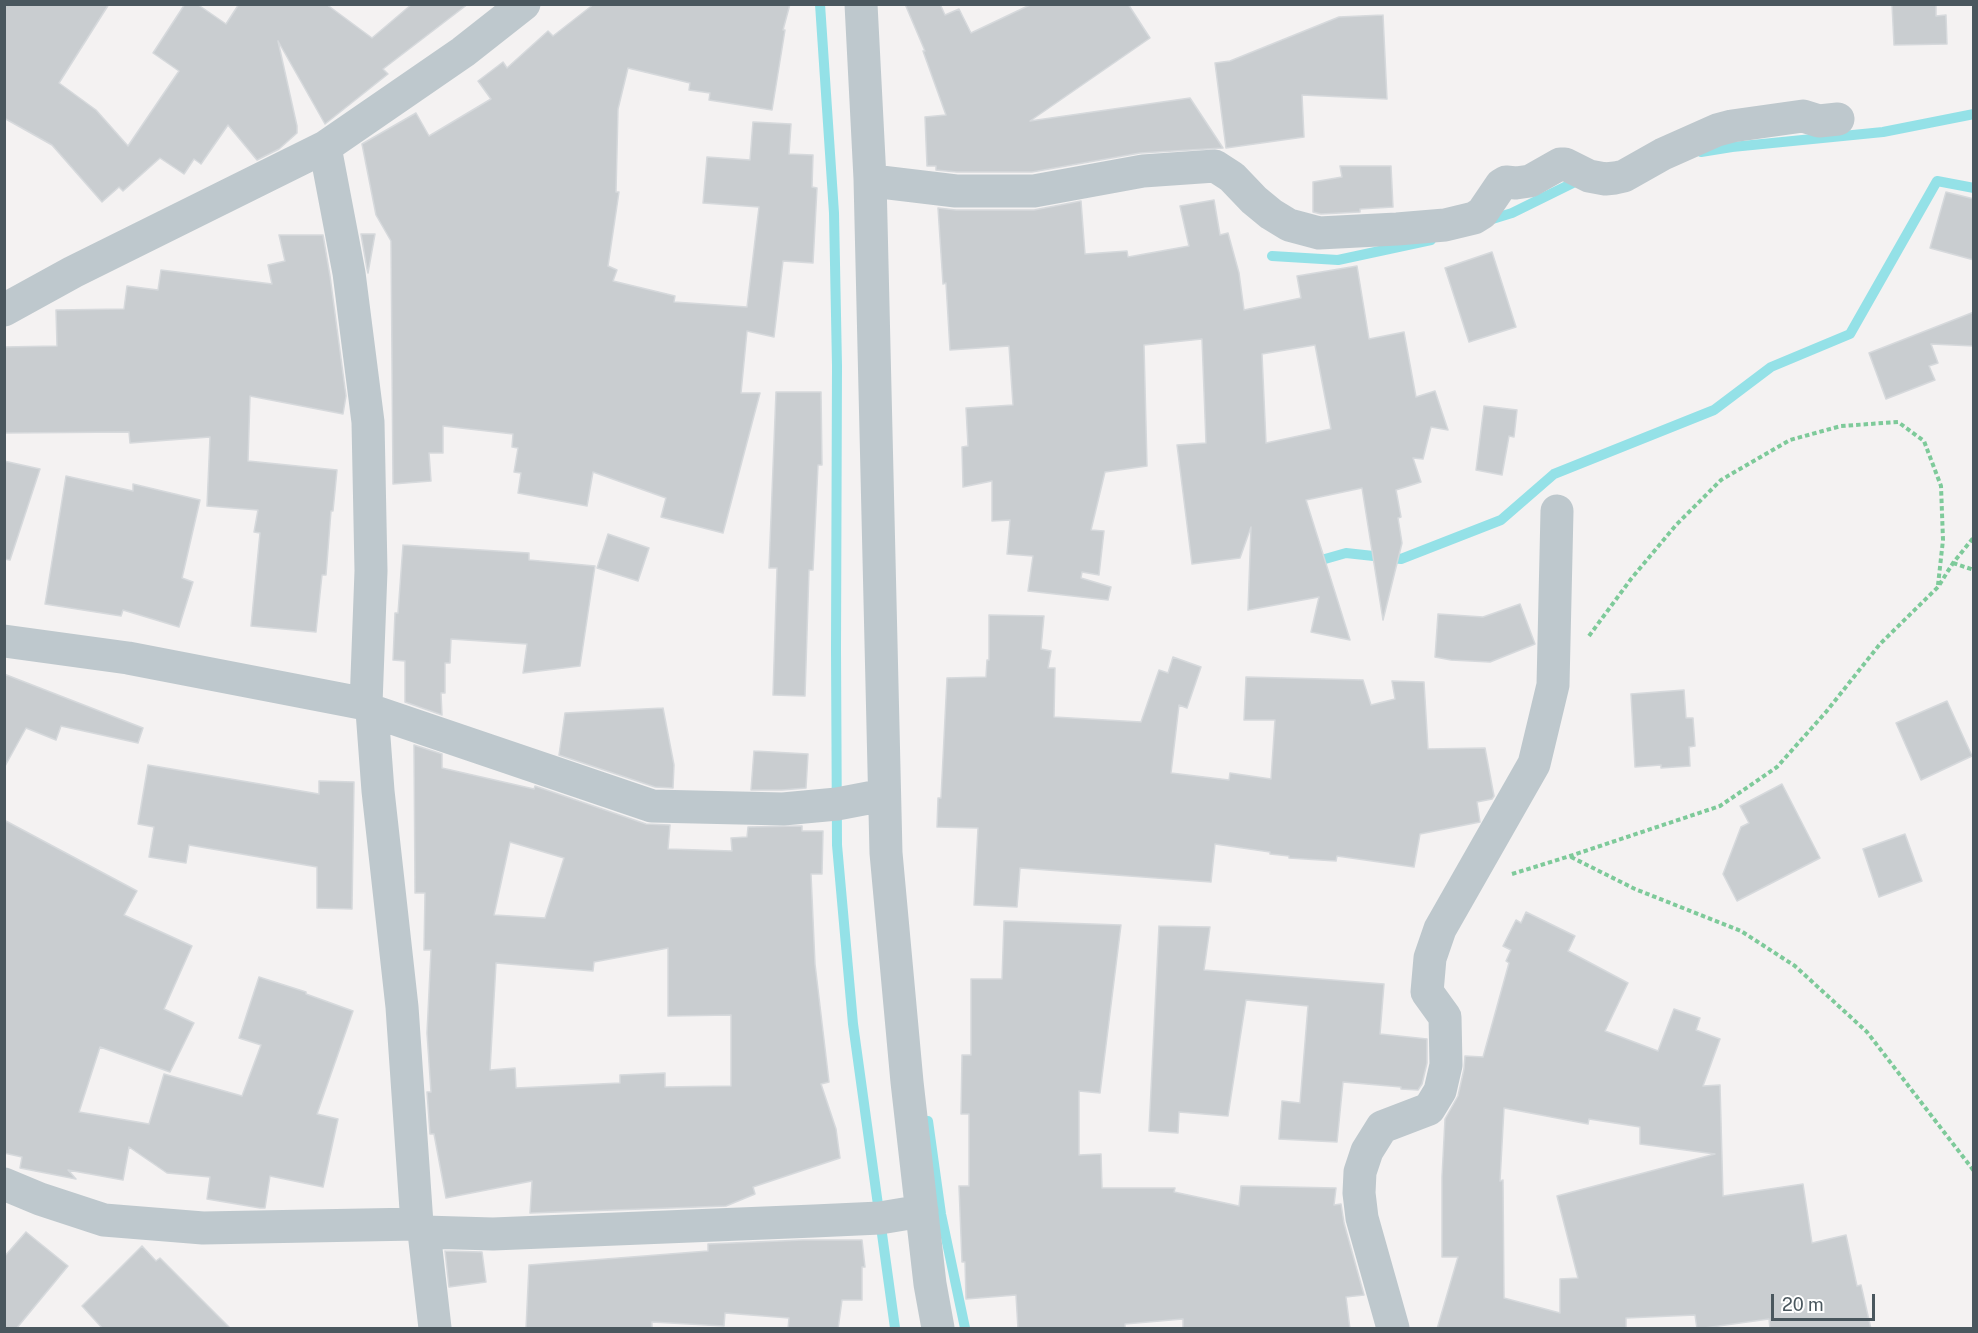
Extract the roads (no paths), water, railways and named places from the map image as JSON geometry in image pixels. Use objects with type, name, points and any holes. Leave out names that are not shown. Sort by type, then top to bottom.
[{"type":"street","points":[[4,310],[73,272],[325,147],[463,52],[524,4]]},
{"type":"street","points":[[861,4],[870,179],[886,853],[907,1082],[930,1284],[938,1329]]},
{"type":"street","points":[[870,179],[956,191],[1034,190],[1143,171],[1215,166],[1232,177],[1271,214],[1289,225],[1319,233],[1396,229],[1445,225],[1474,218],[1482,213],[1501,185],[1506,182],[1530,182],[1560,164],[1596,177],[1615,178],[1630,173],[1663,154],[1717,130],[1732,126],[1803,116],[1819,121],[1838,119]]},
{"type":"street","points":[[325,147],[349,273],[368,422],[371,571],[369,708],[402,1007],[420,1228],[435,1329]]},
{"type":"street","points":[[1393,1329],[1362,1218],[1359,1193],[1360,1172],[1368,1151],[1382,1127],[1429,1109],[1440,1091],[1446,1065],[1445,1017],[1427,992],[1430,958],[1440,929],[1534,764],[1553,686],[1557,511]]},
{"type":"street","points":[[4,641],[128,658],[369,708],[652,806],[783,809],[837,804],[884,795]]},
{"type":"street","points":[[4,1184],[40,1199],[104,1220],[202,1228],[420,1228],[494,1234],[825,1221],[880,1218],[922,1211]]},
{"type":"waterway","points":[[820,4],[834,213],[837,366],[837,845],[853,1024],[895,1328]]},
{"type":"waterway","points":[[1701,152],[1883,132],[1974,114]]},
{"type":"waterway","points":[[1486,221],[1512,213],[1581,179]]},
{"type":"waterway","points":[[1318,561],[1346,553],[1401,559],[1501,520],[1554,474],[1714,410],[1771,367],[1850,334],[1937,181],[1974,188]]},
{"type":"waterway","points":[[1272,256],[1338,260],[1431,240]]},
{"type":"waterway","points":[[928,1121],[941,1214],[965,1328]]}]
